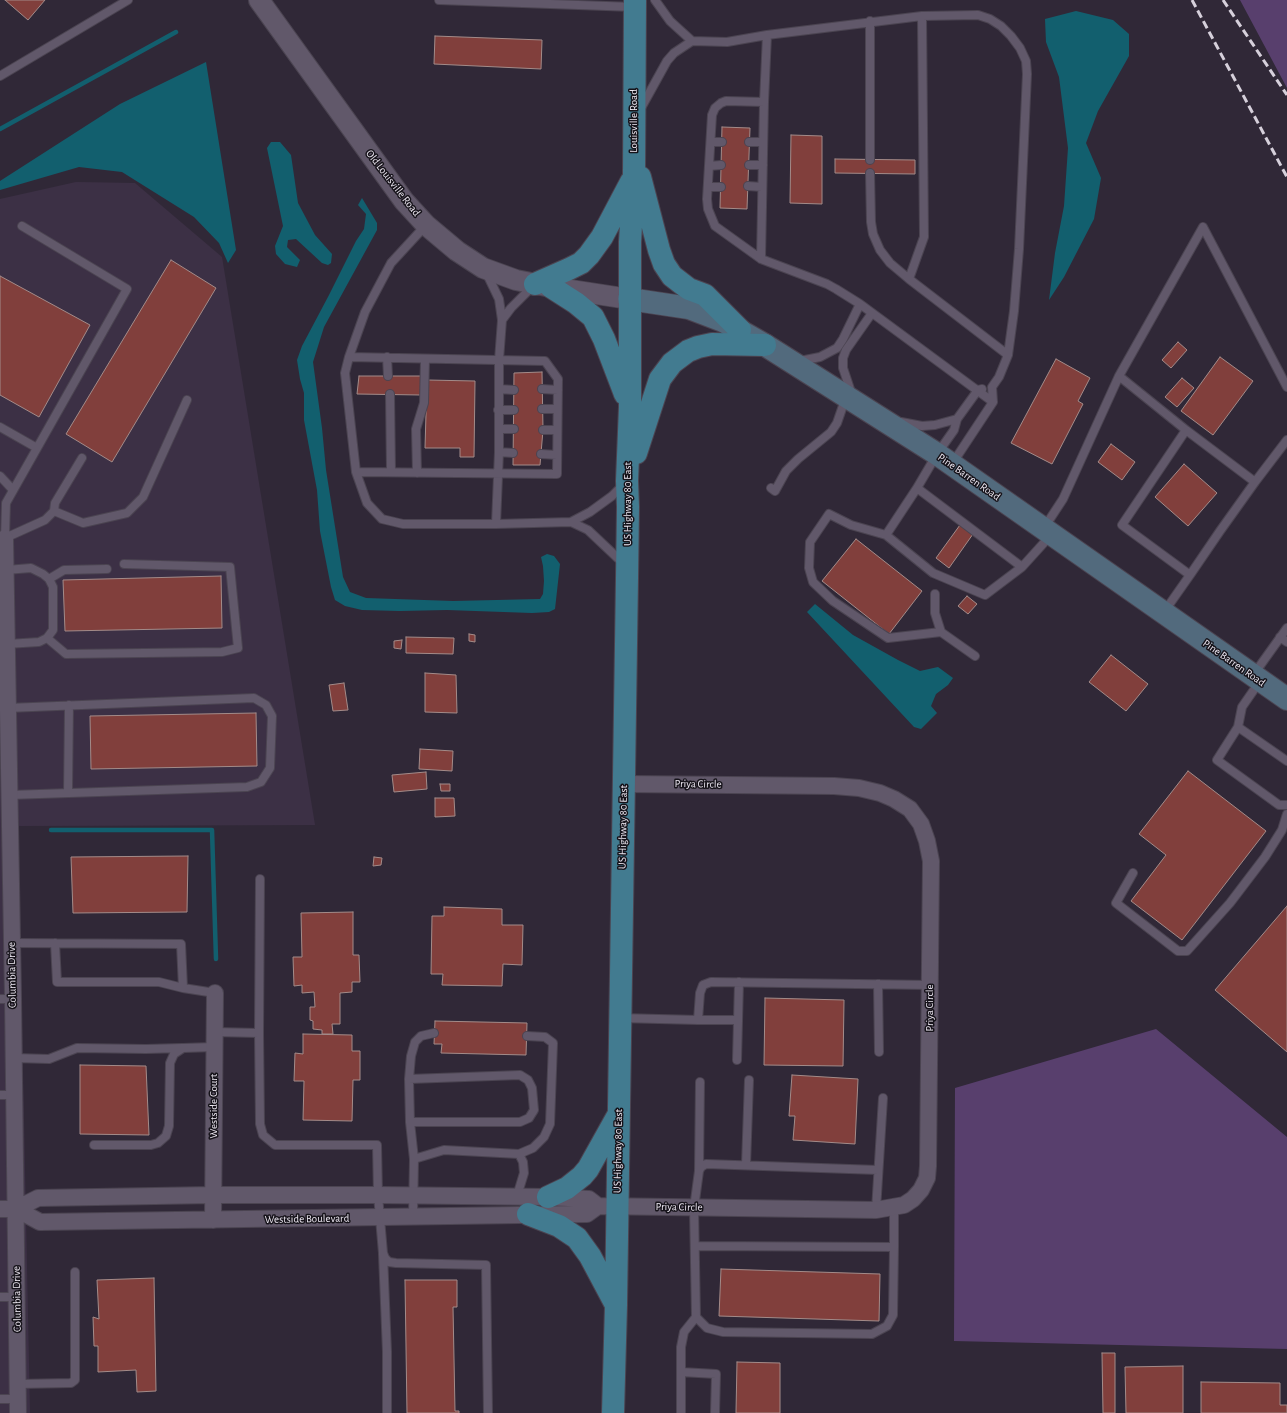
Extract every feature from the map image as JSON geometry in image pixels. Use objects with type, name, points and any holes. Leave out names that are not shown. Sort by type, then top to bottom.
[{"type":"main road","name":"Louisville Road","points":[[630,242],[634,175],[634,4]]},
{"type":"main road","points":[[634,151],[659,250],[664,264],[672,276],[689,289],[705,295],[740,330]]},
{"type":"main road","points":[[630,407],[604,339],[593,317],[576,303],[543,286],[581,263],[589,255],[602,237],[634,175]]},
{"type":"main road","name":"US Highway 80 East","points":[[612,1413],[616,1305],[608,1206],[619,1115],[628,507],[627,481],[630,407],[630,242]]},
{"type":"main road","name":"Pine Barren Road","points":[[630,299],[689,308],[718,319],[765,345],[944,459],[1256,679],[1287,699]]},
{"type":"main road","points":[[627,481],[658,383],[672,363],[698,347],[712,344],[765,345]]},
{"type":"main road","points":[[548,1197],[567,1188],[582,1176],[588,1169],[619,1115]]},
{"type":"main road","points":[[523,1205],[577,1238],[590,1256],[616,1305]]},
{"type":"street","name":"Old Louisville Road","points":[[259,0],[404,201],[426,225],[457,251],[483,268],[516,280],[543,286],[630,299]]},
{"type":"street","name":"Columbia Drive","points":[[2,537],[6,570],[7,644],[4,668],[6,799],[5,857],[12,943],[6,999],[14,1058],[7,1095],[8,1209],[17,1297],[18,1399]]},
{"type":"street","name":"Priya Circle","points":[[608,1206],[876,1210],[904,1205],[913,1199],[921,1190],[926,1178],[928,1166],[931,861],[927,841],[920,824],[910,809],[894,799],[880,793],[860,788],[834,786],[624,784]]},
{"type":"street","name":"Westside Court","points":[[213,1220],[215,992]]},
{"type":"street","name":"Westside Boulevard","points":[[8,1209],[38,1198],[213,1195],[413,1196],[523,1205],[587,1214],[608,1206]]},
{"type":"street","name":"Westside Boulevard","points":[[8,1209],[40,1222],[413,1217],[523,1205],[548,1197],[590,1199],[608,1206]]},
{"type":"lane","points":[[0,75],[128,0]]},
{"type":"lane","points":[[439,0],[634,4]]},
{"type":"lane","points":[[655,0],[670,21],[692,42]]},
{"type":"lane","points":[[634,121],[666,61],[674,53],[692,42],[727,42],[767,35],[922,16],[978,15],[990,19],[1001,26],[1020,48],[1026,61],[1028,74],[1019,249],[1014,311],[1008,355],[999,377],[992,387],[993,402],[917,488],[886,535]]},
{"type":"lane","points":[[909,279],[924,237],[922,16]]},
{"type":"lane","points":[[870,22],[870,160]]},
{"type":"lane","points":[[761,259],[764,102],[767,35]]},
{"type":"lane","points":[[764,102],[726,101],[715,108],[712,115],[708,209],[715,226],[761,259],[827,284],[860,304],[993,402]]},
{"type":"lane","points":[[711,142],[722,142]]},
{"type":"lane","points":[[749,142],[763,142]]},
{"type":"lane","points":[[709,166],[721,165]]},
{"type":"lane","points":[[749,165],[763,166]]},
{"type":"lane","points":[[870,173],[871,222],[873,234],[880,250],[890,263],[909,279],[1008,355]]},
{"type":"lane","points":[[748,186],[762,187]]},
{"type":"lane","points":[[708,187],[721,187]]},
{"type":"lane","points":[[426,225],[392,263],[365,312],[345,373],[356,472],[367,503],[382,519],[403,524],[571,522],[590,512],[612,496],[627,481]]},
{"type":"lane","points":[[22,226],[127,289],[6,503],[2,537],[44,520],[54,511],[55,503],[82,458]]},
{"type":"lane","points":[[941,632],[888,638],[833,601],[813,582],[809,568],[810,542],[829,514],[851,525],[886,535],[933,573],[984,595],[1022,567],[1048,531],[1119,376],[1203,227],[1287,387]]},
{"type":"lane","points":[[483,268],[499,299],[502,320],[499,360],[499,452],[496,524]]},
{"type":"lane","points":[[502,320],[511,308],[543,286]]},
{"type":"lane","points":[[791,361],[820,357],[837,348],[860,304]]},
{"type":"lane","points":[[771,488],[775,491],[786,471],[798,459],[831,432],[851,399],[842,358],[846,350],[872,314]]},
{"type":"lane","points":[[349,357],[545,361],[558,379],[557,474],[356,472]]},
{"type":"lane","points":[[387,358],[388,376]]},
{"type":"lane","points":[[417,473],[416,429],[424,403],[425,358]]},
{"type":"lane","points":[[1119,376],[1186,430],[1255,482]]},
{"type":"lane","points":[[944,459],[957,419],[978,390],[992,387]]},
{"type":"lane","points":[[499,389],[514,390]]},
{"type":"lane","points":[[542,390],[558,390]]},
{"type":"lane","points":[[390,394],[391,472]]},
{"type":"lane","points":[[54,511],[83,523],[127,513],[143,497],[187,400]]},
{"type":"lane","points":[[542,409],[557,409]]},
{"type":"lane","points":[[498,410],[514,410]]},
{"type":"lane","points":[[880,418],[922,426],[935,425],[957,419]]},
{"type":"lane","points":[[0,427],[37,448]]},
{"type":"lane","points":[[499,429],[514,429]]},
{"type":"lane","points":[[543,430],[557,430]]},
{"type":"lane","points":[[1186,430],[1122,525],[1190,575]]},
{"type":"lane","points":[[1163,613],[1255,482],[1287,440]]},
{"type":"lane","points":[[499,452],[513,453]]},
{"type":"lane","points":[[541,454],[557,455]]},
{"type":"lane","points":[[0,476],[13,490]]},
{"type":"lane","points":[[917,488],[1022,567]]},
{"type":"lane","points":[[571,522],[588,530],[627,567]]},
{"type":"lane","points":[[47,638],[66,654],[222,652],[238,648],[230,567],[124,564]]},
{"type":"lane","points":[[6,570],[31,568],[49,579],[53,587],[52,630],[47,638],[39,642],[7,644]]},
{"type":"lane","points":[[49,579],[64,570],[107,569]]},
{"type":"lane","points":[[935,594],[935,613],[941,632],[975,656]]},
{"type":"lane","points":[[1287,628],[1284,640],[1256,679],[1242,708],[1238,728],[1217,760],[1279,805],[1287,805]]},
{"type":"lane","points":[[5,699],[69,705],[254,698],[266,705],[272,716],[270,768],[261,782],[247,787],[68,793],[6,799]]},
{"type":"lane","points":[[68,793],[69,705]]},
{"type":"lane","points":[[1238,728],[1287,761]]},
{"type":"lane","points":[[1133,873],[1116,903],[1178,952],[1187,951],[1230,903],[1265,857],[1282,830],[1287,814]]},
{"type":"lane","points":[[260,879],[260,1124],[263,1135],[275,1145],[377,1144],[378,1195],[387,1352],[387,1413]]},
{"type":"lane","points":[[12,943],[181,944],[183,988]]},
{"type":"lane","points":[[55,943],[57,982],[159,982],[183,988],[215,992]]},
{"type":"lane","points":[[698,1020],[700,993],[703,985],[711,982],[930,985]]},
{"type":"lane","points":[[737,1060],[739,982]]},
{"type":"lane","points":[[878,984],[879,1052]]},
{"type":"lane","points":[[620,1018],[738,1020]]},
{"type":"lane","points":[[14,1058],[50,1059],[76,1048],[183,1048],[214,1040],[259,1033]]},
{"type":"lane","points":[[413,1217],[414,1159],[410,1122],[411,1056],[415,1042],[421,1036],[434,1034]]},
{"type":"lane","points":[[414,1159],[444,1150],[518,1154],[532,1148],[544,1137],[550,1124],[553,1043],[545,1037],[527,1036]]},
{"type":"lane","points":[[94,1145],[151,1145],[158,1143],[166,1136],[169,1126],[170,1063],[174,1054],[183,1048]]},
{"type":"lane","points":[[410,1079],[520,1075],[528,1080],[532,1088],[534,1110],[529,1118],[520,1122],[410,1122]]},
{"type":"lane","points":[[746,1166],[749,1080]]},
{"type":"lane","points":[[681,1413],[681,1346],[684,1332],[696,1317],[694,1208],[699,1171],[700,1082]]},
{"type":"lane","points":[[876,1210],[883,1098]]},
{"type":"lane","points":[[518,1154],[523,1162],[523,1205]]},
{"type":"lane","points":[[699,1171],[701,1167],[706,1164],[878,1170]]},
{"type":"lane","points":[[696,1317],[707,1328],[723,1332],[872,1334],[887,1326],[893,1315],[894,1207]]},
{"type":"lane","points":[[694,1246],[894,1247]]},
{"type":"lane","points":[[382,1253],[390,1262],[396,1263],[486,1265],[488,1413]]},
{"type":"lane","points":[[0,1399],[18,1399],[71,1384],[75,1380],[75,1272]]},
{"type":"lane","points":[[0,1297],[17,1297]]},
{"type":"lane","points":[[681,1372],[716,1374],[715,1413]]},
{"type":"shaded area","points":[[1240,0],[1287,0],[1287,88]]},
{"type":"shaded area","points":[[76,182],[135,183],[222,257],[315,825],[18,826],[30,1413],[0,1413],[0,199]]},
{"type":"shaded area","points":[[1156,1029],[1287,1137],[1287,1349],[954,1341],[955,1088]]},
{"type":"water","points":[[1076,11],[1113,20],[1129,34],[1129,56],[1098,111],[1086,143],[1101,178],[1094,219],[1064,277],[1049,300],[1055,253],[1064,206],[1068,148],[1059,77],[1046,42],[1045,19]]},
{"type":"water","points":[[206,62],[236,250],[228,263],[219,243],[194,217],[122,172],[79,167],[0,190],[0,181],[120,104]]},
{"type":"water","points":[[271,142],[280,142],[291,155],[298,203],[315,235],[332,254],[331,263],[328,265],[322,263],[296,239],[288,240],[287,247],[300,260],[297,267],[285,264],[276,254],[275,246],[283,226],[267,148]]},
{"type":"water","points":[[362,198],[377,223],[377,230],[324,327],[313,362],[326,470],[343,577],[350,592],[366,598],[453,601],[540,599],[543,594],[544,581],[541,557],[547,554],[554,556],[560,564],[555,609],[549,612],[362,610],[345,606],[335,600],[320,531],[317,490],[304,420],[304,393],[297,360],[302,346],[356,241],[364,229],[366,214],[358,205]]},
{"type":"water","points":[[815,604],[853,635],[898,660],[920,671],[938,667],[953,678],[948,685],[936,694],[931,706],[937,713],[921,729],[914,727],[807,612]]},
{"type":"building","points":[[5,0],[45,0],[28,20]]},
{"type":"building","points":[[435,36],[542,40],[541,69],[434,64]]},
{"type":"building","points":[[722,127],[750,128],[747,209],[720,208]]},
{"type":"building","points":[[791,135],[822,136],[822,204],[790,203]]},
{"type":"building","points":[[835,159],[915,160],[915,174],[835,173]]},
{"type":"building","points":[[171,260],[216,288],[112,462],[66,434]]},
{"type":"building","points":[[0,276],[90,325],[39,417],[0,395]]},
{"type":"building","points":[[1178,342],[1187,350],[1171,368],[1162,360]]},
{"type":"building","points":[[1220,357],[1253,381],[1213,435],[1181,411]]},
{"type":"building","points":[[1056,359],[1090,378],[1078,401],[1083,404],[1052,464],[1011,443]]},
{"type":"building","points":[[542,372],[543,430],[540,465],[513,465],[514,373]]},
{"type":"building","points":[[359,376],[421,376],[421,395],[357,394]]},
{"type":"building","points":[[1182,378],[1194,388],[1177,407],[1165,397]]},
{"type":"building","points":[[427,380],[475,381],[474,457],[460,457],[460,448],[425,448]]},
{"type":"building","points":[[1111,444],[1135,462],[1122,480],[1098,462]]},
{"type":"building","points":[[1184,464],[1217,493],[1188,526],[1155,497]]},
{"type":"building","points":[[960,525],[973,534],[949,568],[936,558]]},
{"type":"building","points":[[856,539],[922,591],[889,634],[822,581]]},
{"type":"building","points":[[221,576],[222,628],[65,631],[63,580]]},
{"type":"building","points":[[967,596],[977,604],[968,614],[958,606]]},
{"type":"building","points":[[469,634],[475,635],[475,642],[469,641]]},
{"type":"building","points":[[406,637],[454,638],[453,654],[406,653]]},
{"type":"building","points":[[402,640],[401,649],[394,648],[394,641]]},
{"type":"building","points":[[1111,655],[1148,684],[1126,711],[1089,682]]},
{"type":"building","points":[[425,673],[456,675],[457,713],[425,712]]},
{"type":"building","points":[[344,683],[348,710],[333,711],[329,685]]},
{"type":"building","points":[[256,713],[257,766],[91,769],[90,716]]},
{"type":"building","points":[[420,749],[453,751],[452,771],[419,769]]},
{"type":"building","points":[[1188,771],[1266,831],[1182,940],[1131,901],[1166,855],[1139,834]]},
{"type":"building","points":[[426,772],[427,789],[394,792],[392,775]]},
{"type":"building","points":[[440,784],[450,784],[450,791],[441,791]]},
{"type":"building","points":[[435,798],[454,798],[455,816],[435,817]]},
{"type":"building","points":[[188,856],[187,912],[73,913],[71,857]]},
{"type":"building","points":[[374,857],[382,858],[381,865],[373,866]]},
{"type":"building","points":[[1287,906],[1287,1052],[1215,990]]},
{"type":"building","points":[[444,907],[502,909],[502,925],[523,925],[522,965],[503,964],[502,986],[442,985],[443,974],[431,974],[432,916],[444,916]]},
{"type":"building","points":[[353,912],[353,955],[359,955],[360,982],[352,982],[352,992],[340,993],[340,1024],[332,1024],[333,1034],[322,1034],[322,1030],[313,1029],[313,1021],[310,1020],[310,1007],[315,1007],[314,992],[302,993],[302,985],[294,986],[293,957],[302,957],[301,913]]},
{"type":"building","points":[[765,998],[844,1000],[843,1066],[764,1065]]},
{"type":"building","points":[[435,1021],[527,1023],[526,1055],[441,1053],[442,1044],[434,1044]]},
{"type":"building","points":[[303,1034],[352,1035],[352,1051],[360,1051],[360,1080],[353,1080],[352,1121],[303,1120],[304,1081],[294,1081],[295,1053],[303,1054]]},
{"type":"building","points":[[80,1065],[146,1066],[149,1135],[80,1134]]},
{"type":"building","points":[[792,1075],[858,1079],[855,1144],[793,1140],[795,1116],[789,1116]]},
{"type":"building","points":[[721,1269],[880,1274],[879,1321],[719,1316]]},
{"type":"building","points":[[154,1278],[156,1391],[137,1392],[136,1370],[98,1372],[98,1346],[94,1346],[93,1317],[99,1319],[97,1280]]},
{"type":"building","points":[[405,1280],[457,1280],[457,1307],[453,1307],[455,1411],[459,1411],[459,1413],[407,1413]]},
{"type":"building","points":[[1102,1353],[1115,1353],[1115,1413],[1103,1413]]},
{"type":"building","points":[[737,1362],[780,1363],[780,1413],[736,1413]]},
{"type":"building","points":[[1183,1366],[1183,1413],[1126,1413],[1125,1367]]},
{"type":"building","points":[[1201,1382],[1280,1383],[1280,1405],[1287,1405],[1287,1413],[1201,1413]]},
{"type":"waterway","points":[[0,129],[176,32]]},
{"type":"waterway","points":[[51,830],[212,830],[216,959]]},
{"type":"railway","points":[[1192,0],[1287,177]]},
{"type":"railway","points":[[1223,0],[1287,95]]}]
